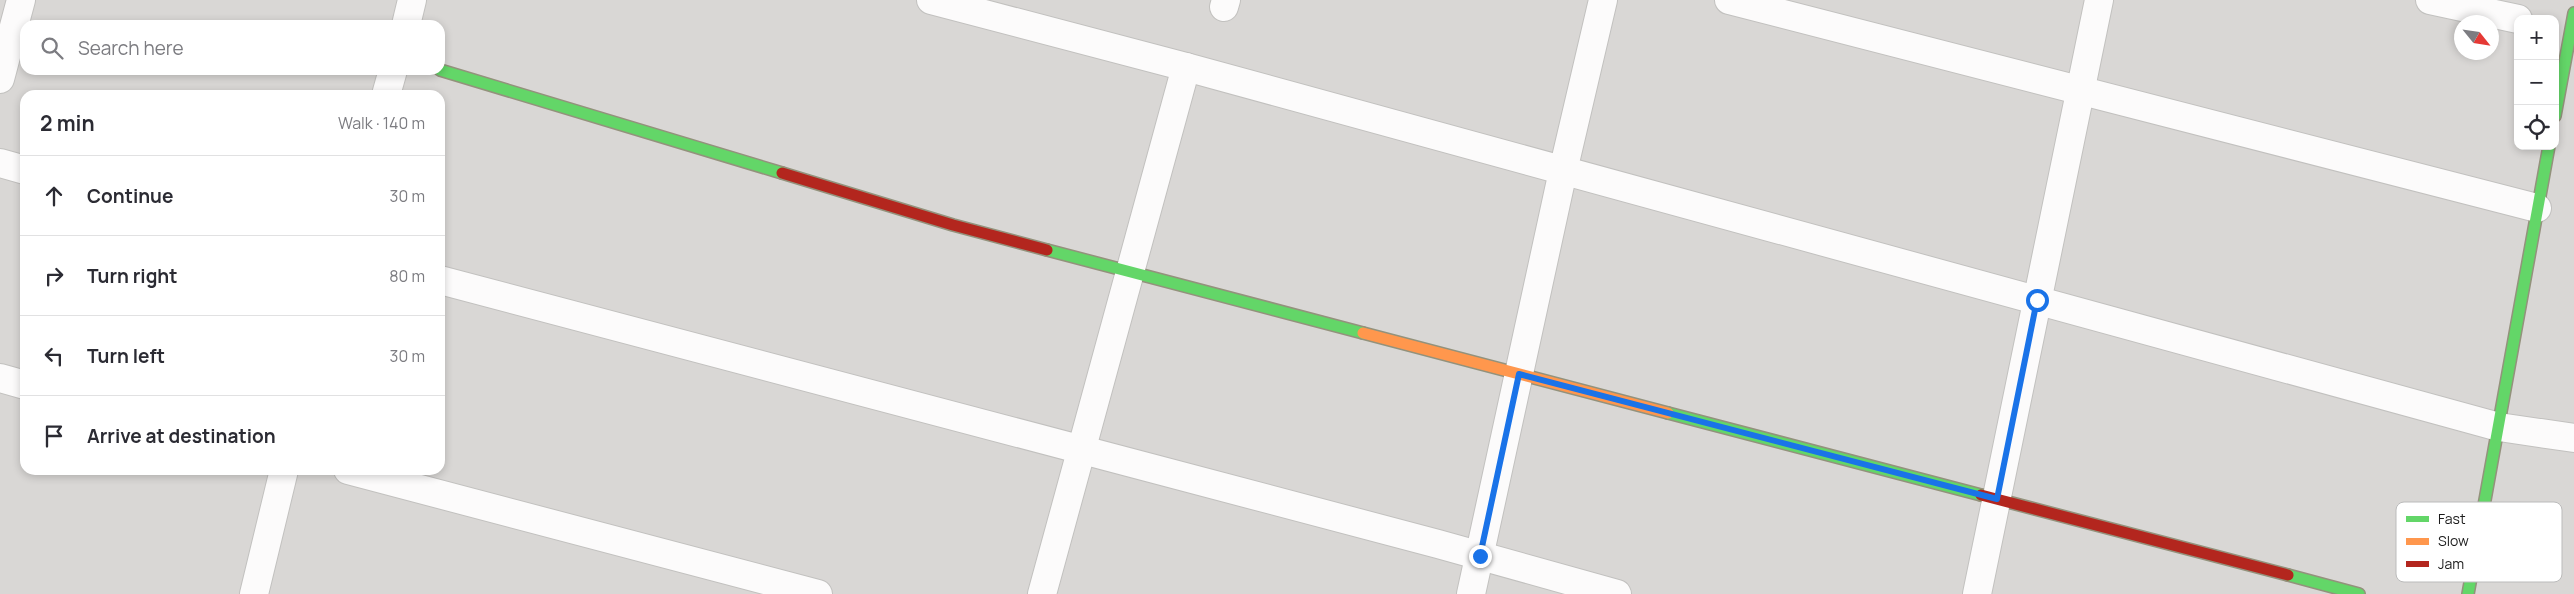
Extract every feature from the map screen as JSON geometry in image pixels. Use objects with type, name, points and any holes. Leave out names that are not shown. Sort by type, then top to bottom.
[{"type":"street","points":[[0,79],[21,0]]},
{"type":"street","points":[[407,20],[412,0]]},
{"type":"street","points":[[931,0],[1186,67],[2499,427],[2574,438]]},
{"type":"street","points":[[1471,594],[1563,170],[1603,0]]},
{"type":"street","points":[[1729,0],[2537,208]]},
{"type":"street","points":[[1977,594],[2099,0]]},
{"type":"street","points":[[2430,0],[2514,18]]},
{"type":"street","points":[[2559,106],[2568,83],[2567,24]]},
{"type":"street","points":[[1042,594],[1186,67]]},
{"type":"street","points":[[445,72],[953,225],[2359,594]]},
{"type":"street","points":[[387,90],[392,75]]},
{"type":"street","points":[[2485,502],[2548,150]]},
{"type":"street","points":[[0,163],[20,169]]},
{"type":"street","points":[[445,281],[1617,594]]},
{"type":"street","points":[[0,378],[20,384]]},
{"type":"street","points":[[254,594],[283,475]]},
{"type":"street","points":[[367,475],[818,594]]},
{"type":"shaded area","points":[[0,0],[2574,0],[2574,594],[0,594]]},
{"type":"traffic: fast","points":[[2557,105],[2574,13]]},
{"type":"traffic: fast","points":[[445,72],[782,173]]},
{"type":"traffic: fast","points":[[2485,502],[2548,150]]},
{"type":"traffic: fast","points":[[1047,250],[1363,333]]},
{"type":"traffic: fast","points":[[1668,413],[1981,495]]},
{"type":"traffic: fast","points":[[2288,575],[2359,594]]},
{"type":"traffic: fast","points":[[2468,594],[2470,582]]},
{"type":"traffic: slow","points":[[1363,333],[1668,413]]},
{"type":"traffic: jam","points":[[782,173],[953,225],[1047,250]]},
{"type":"traffic: jam","points":[[1981,495],[2288,575]]},
{"type":"route","points":[[1480,556],[1519,374],[1997,499],[2037,300]]}]
